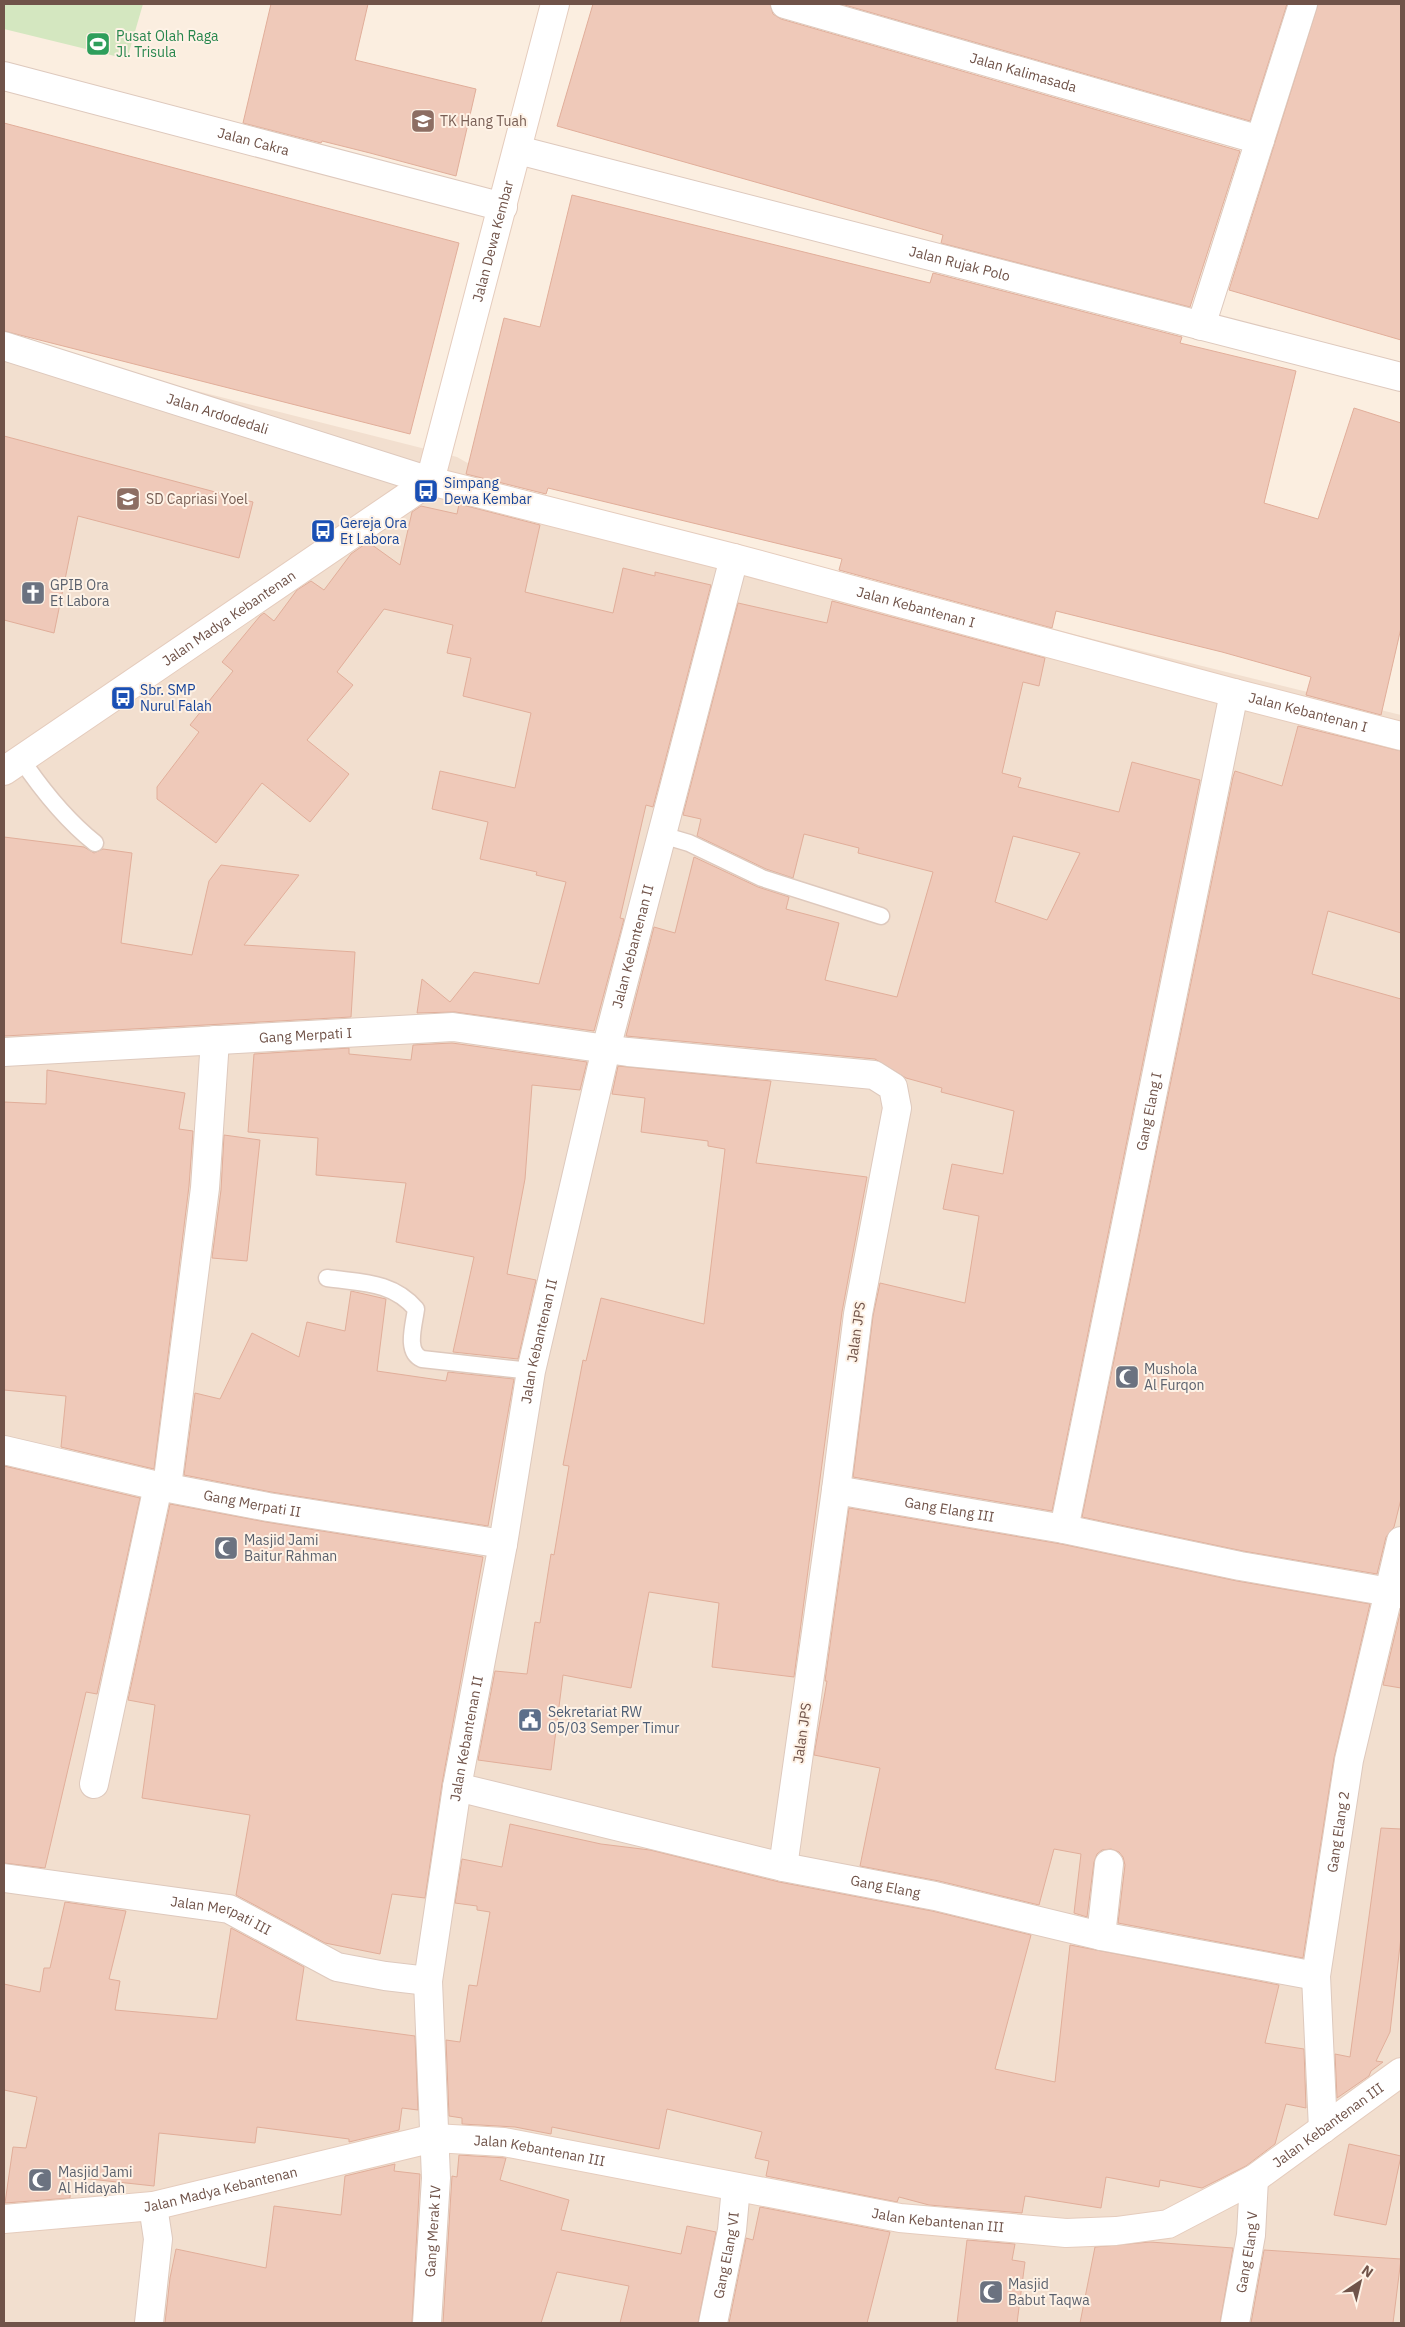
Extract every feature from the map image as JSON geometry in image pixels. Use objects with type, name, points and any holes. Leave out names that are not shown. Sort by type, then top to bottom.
[{"type":"street","name":"Jalan Dewa Kembar","points":[[430,481],[555,4]]},
{"type":"street","name":"Jalan Kalimasada","points":[[785,4],[1260,140]]},
{"type":"street","points":[[1201,326],[1303,4]]},
{"type":"street","name":"Jalan Cakra","points":[[4,76],[503,207]]},
{"type":"street","name":"Jalan Rujak Polo","points":[[518,150],[1401,377]]},
{"type":"street","name":"Jalan Ardodedali","points":[[4,346],[430,481]]},
{"type":"street","name":"Jalan Kebantenan I","points":[[430,481],[734,558],[1234,693],[1401,736]]},
{"type":"street","name":"Jalan Madya Kebantenan","points":[[13,765],[430,481]]},
{"type":"street","name":"Jalan Kebantenan II","points":[[434,2138],[428,1981],[457,1787],[503,1544],[531,1371],[606,1049],[734,558]]},
{"type":"street","name":"Gang Elang I","points":[[1064,1529],[1234,693]]},
{"type":"street","name":"Gang Merpati I","points":[[4,1052],[453,1027],[606,1049]]},
{"type":"street","points":[[94,1784],[162,1486],[205,1188],[215,1040]]},
{"type":"street","name":"Jalan JPS","points":[[606,1049],[874,1075],[893,1087],[897,1108],[858,1314],[836,1490],[783,1867]]},
{"type":"street","name":"Gang Merpati II","points":[[4,1450],[162,1486],[268,1507],[503,1544]]},
{"type":"street","name":"Gang Elang III","points":[[836,1490],[1064,1529],[1240,1566],[1395,1593]]},
{"type":"street","name":"Gang Elang 2","points":[[1323,2129],[1316,1976],[1348,1760],[1395,1593],[1401,1541]]},
{"type":"street","name":"Gang Elang","points":[[457,1787],[783,1867],[936,1896],[1101,1936],[1316,1976]]},
{"type":"street","points":[[1101,1936],[1108,1864]]},
{"type":"street","name":"Jalan Merpati III","points":[[4,1878],[229,1909],[337,1967],[385,1976],[428,1981]]},
{"type":"street","name":"Jalan Kebantenan III","points":[[434,2138],[504,2142],[900,2218],[1066,2233],[1116,2231],[1168,2224],[1254,2179],[1401,2072]]},
{"type":"street","name":"Jalan Madya Kebantenan","points":[[4,2219],[153,2206],[434,2138]]},
{"type":"street","name":"Gang Merak IV","points":[[427,2323],[436,2178],[434,2138]]},
{"type":"street","name":"Gang Elang V","points":[[1235,2323],[1252,2235],[1254,2179]]},
{"type":"street","name":"Gang Elang VI","points":[[713,2323],[732,2230],[736,2187]]},
{"type":"street","points":[[150,2323],[158,2239],[153,2206]]},
{"type":"lane","points":[[13,765],[37,782],[78,830],[95,843]]},
{"type":"lane","points":[[662,835],[689,842],[762,878],[881,916]]},
{"type":"lane","points":[[327,1278],[382,1286],[404,1296],[416,1309],[412,1349],[417,1357],[422,1360],[531,1371]]},
{"type":"shaded area","points":[[4,342],[457,457],[534,501],[1401,715],[1401,2323],[4,2323]]},
{"type":"green space","name":"Pusat Olah Raga Jl. Trisula","points":[[4,4],[143,4],[127,59],[4,29]]},
{"type":"building","points":[[271,4],[368,4],[355,60],[476,89],[456,176],[322,141],[321,143],[243,123]]},
{"type":"building","points":[[593,4],[770,4],[773,14],[781,19],[1240,151],[1190,307],[941,243],[943,235],[557,126]]},
{"type":"building","points":[[841,4],[1287,4],[1250,121]]},
{"type":"building","points":[[1318,4],[1401,4],[1401,340],[1229,290]]},
{"type":"building","points":[[4,123],[459,243],[410,434],[4,331]]},
{"type":"building","points":[[572,195],[930,283],[933,273],[1182,337],[1180,343],[1296,371],[1264,503],[1318,519],[1354,408],[1401,423],[1401,628],[1381,715],[1306,695],[1311,677],[1222,652],[1056,611],[1052,628],[839,570],[842,559],[548,488],[546,494],[466,474],[504,318],[540,327]]},
{"type":"building","name":"SD Capriasi Yoel","points":[[4,436],[253,502],[239,558],[78,516],[54,633],[4,620]]},
{"type":"building","points":[[459,504],[540,525],[525,592],[613,613],[623,568],[655,576],[655,572],[711,585],[653,807],[646,805],[620,918],[624,919],[594,1031],[455,1012],[417,1013],[422,979],[450,1002],[474,972],[539,984],[566,882],[536,875],[537,872],[480,859],[488,822],[432,809],[440,771],[515,788],[531,713],[463,696],[471,658],[447,653],[453,625],[384,609],[337,672],[353,685],[307,740],[349,774],[310,822],[262,783],[216,843],[157,799],[157,787],[199,732],[190,725],[233,671],[222,662],[260,616],[264,613],[274,621],[297,590],[311,581],[324,590],[351,554],[368,542],[400,565],[412,512],[421,506],[457,514]]},
{"type":"building","points":[[832,601],[1045,658],[1039,686],[1023,682],[1002,773],[1021,778],[1018,787],[1119,812],[1132,762],[1200,780],[1052,1511],[853,1477],[873,1316],[880,1283],[965,1303],[979,1216],[943,1209],[952,1164],[1003,1174],[1014,1111],[941,1092],[942,1088],[906,1078],[875,1059],[626,1036],[654,927],[675,933],[694,857],[758,887],[789,897],[786,909],[839,923],[825,980],[897,997],[933,872],[858,853],[859,848],[804,834],[793,878],[766,869],[697,836],[701,819],[683,815],[738,603],[827,623]],"holes":[[[1013,836],[1080,853],[1047,920],[995,902]]]},
{"type":"building","points":[[1298,726],[1401,751],[1401,933],[1328,911],[1312,974],[1401,999],[1401,1499],[1394,1527],[1386,1537],[1377,1574],[1243,1551],[1082,1517],[1233,777],[1235,771],[1282,786]]},
{"type":"building","points":[[4,837],[84,847],[94,853],[103,849],[132,853],[121,943],[192,955],[209,881],[221,865],[299,875],[244,945],[355,952],[351,1017],[4,1036]]},
{"type":"building","points":[[452,1043],[587,1062],[580,1090],[532,1085],[525,1179],[507,1274],[536,1280],[518,1359],[453,1352],[474,1257],[396,1242],[406,1183],[316,1175],[318,1138],[248,1132],[254,1054],[349,1048],[349,1054],[411,1060],[413,1045]]},
{"type":"building","points":[[618,1066],[771,1081],[756,1163],[867,1177],[842,1312],[794,1677],[712,1667],[719,1603],[649,1592],[631,1688],[563,1675],[551,1770],[478,1760],[495,1671],[527,1674],[535,1622],[540,1623],[551,1554],[554,1555],[569,1466],[563,1465],[583,1360],[586,1361],[601,1298],[704,1324],[725,1149],[708,1146],[708,1141],[641,1132],[645,1098],[612,1094]]},
{"type":"building","points":[[47,1070],[185,1093],[179,1129],[193,1131],[189,1186],[154,1469],[61,1447],[66,1396],[4,1390],[4,1102],[46,1104]]},
{"type":"building","points":[[224,1135],[260,1140],[247,1261],[212,1258],[221,1190]]},
{"type":"building","points":[[351,1291],[386,1299],[377,1371],[446,1381],[448,1372],[514,1379],[488,1526],[271,1492],[184,1475],[195,1393],[220,1399],[252,1333],[299,1357],[307,1322],[345,1331]]},
{"type":"building","points":[[4,1466],[140,1498],[97,1694],[86,1692],[45,1868],[4,1863]]},
{"type":"building","points":[[170,1504],[266,1522],[483,1557],[442,1784],[425,1898],[392,1894],[380,1954],[325,1943],[236,1895],[250,1815],[142,1798],[155,1705],[128,1700]]},
{"type":"building","points":[[849,1508],[1061,1544],[1237,1581],[1370,1604],[1334,1758],[1303,1958],[1118,1923],[1125,1865],[1123,1857],[1119,1852],[1111,1849],[1102,1850],[1097,1854],[1094,1862],[1087,1917],[1074,1913],[1081,1854],[1054,1849],[1039,1905],[939,1881],[860,1866],[880,1768],[814,1755],[827,1681],[825,1681]]},
{"type":"building","points":[[1401,1609],[1401,1688],[1383,1685]]},
{"type":"building","points":[[510,1824],[601,1844],[650,1850],[779,1882],[932,1911],[1031,1935],[995,2069],[1055,2082],[1070,1945],[1279,1985],[1265,2043],[1304,2049],[1306,2108],[1286,2104],[1275,2144],[1246,2166],[1202,2188],[1160,2180],[1159,2187],[1106,2177],[1101,2208],[1025,2196],[1022,2213],[929,2205],[899,2197],[897,2202],[766,2176],[769,2161],[755,2158],[762,2132],[667,2109],[659,2149],[552,2127],[551,2134],[515,2127],[462,2124],[462,2118],[449,2116],[446,2040],[460,2042],[469,1985],[477,1986],[490,1912],[477,1910],[477,1906],[455,1903],[462,1859],[502,1867]]},
{"type":"building","points":[[1381,1828],[1401,1829],[1401,1937],[1390,2032],[1376,2061],[1383,2062],[1371,2071],[1369,2076],[1337,2098],[1335,2054],[1350,2057]]},
{"type":"building","points":[[65,1902],[126,1911],[109,1979],[120,1981],[115,2010],[217,2019],[231,1928],[304,1967],[296,2020],[415,2036],[418,2110],[402,2108],[399,2130],[349,2142],[349,2139],[257,2127],[255,2143],[159,2133],[154,2186],[71,2177],[70,2198],[5,2203],[13,2147],[26,2148],[37,2097],[4,2090],[4,1984],[40,1992],[44,1968],[50,1968]]},
{"type":"building","points":[[1349,2144],[1401,2156],[1386,2225],[1334,2215]]},
{"type":"building","points":[[459,2155],[506,2158],[500,2180],[569,2200],[561,2230],[681,2254],[687,2226],[716,2232],[698,2323],[620,2323],[629,2286],[557,2272],[541,2323],[443,2323],[452,2176],[457,2177]]},
{"type":"building","points":[[395,2164],[394,2171],[420,2174],[412,2323],[165,2323],[170,2278],[176,2249],[266,2268],[274,2206],[341,2215],[345,2176]]},
{"type":"building","points":[[760,2207],[890,2232],[867,2323],[729,2323],[746,2238],[753,2240]]},
{"type":"building","name":"Masjid Babut Taqwa","points":[[967,2240],[1015,2244],[1012,2260],[1025,2262],[1017,2323],[957,2323]]},
{"type":"building","points":[[1150,2242],[1233,2248],[1220,2323],[1080,2323],[1095,2247]]},
{"type":"building","points":[[1264,2250],[1401,2259],[1393,2323],[1251,2323]]},
{"type":"place","name":"Pusat Olah Raga Jl. Trisula","points":[[98,44]]},
{"type":"place","name":"TK Hang Tuah","points":[[423,121]]},
{"type":"place","name":"Simpang Dewa Kembar","points":[[426,491]]},
{"type":"place","name":"SD Capriasi Yoel","points":[[128,499]]},
{"type":"place","name":"Gereja Ora Et Labora","points":[[323,531]]},
{"type":"place","name":"GPIB Ora Et Labora","points":[[33,593]]},
{"type":"place","name":"Sbr. SMP Nurul Falah","points":[[123,698]]},
{"type":"place","name":"Mushola Al Furqon","points":[[1127,1377]]},
{"type":"place","name":"Masjid Jami Baitur Rahman","points":[[226,1548]]},
{"type":"place","name":"Sekretariat RW 05/03 Semper Timur","points":[[530,1720]]},
{"type":"place","name":"Masjid Jami Al Hidayah","points":[[40,2180]]},
{"type":"place","name":"Masjid Babut Taqwa","points":[[991,2292]]}]
